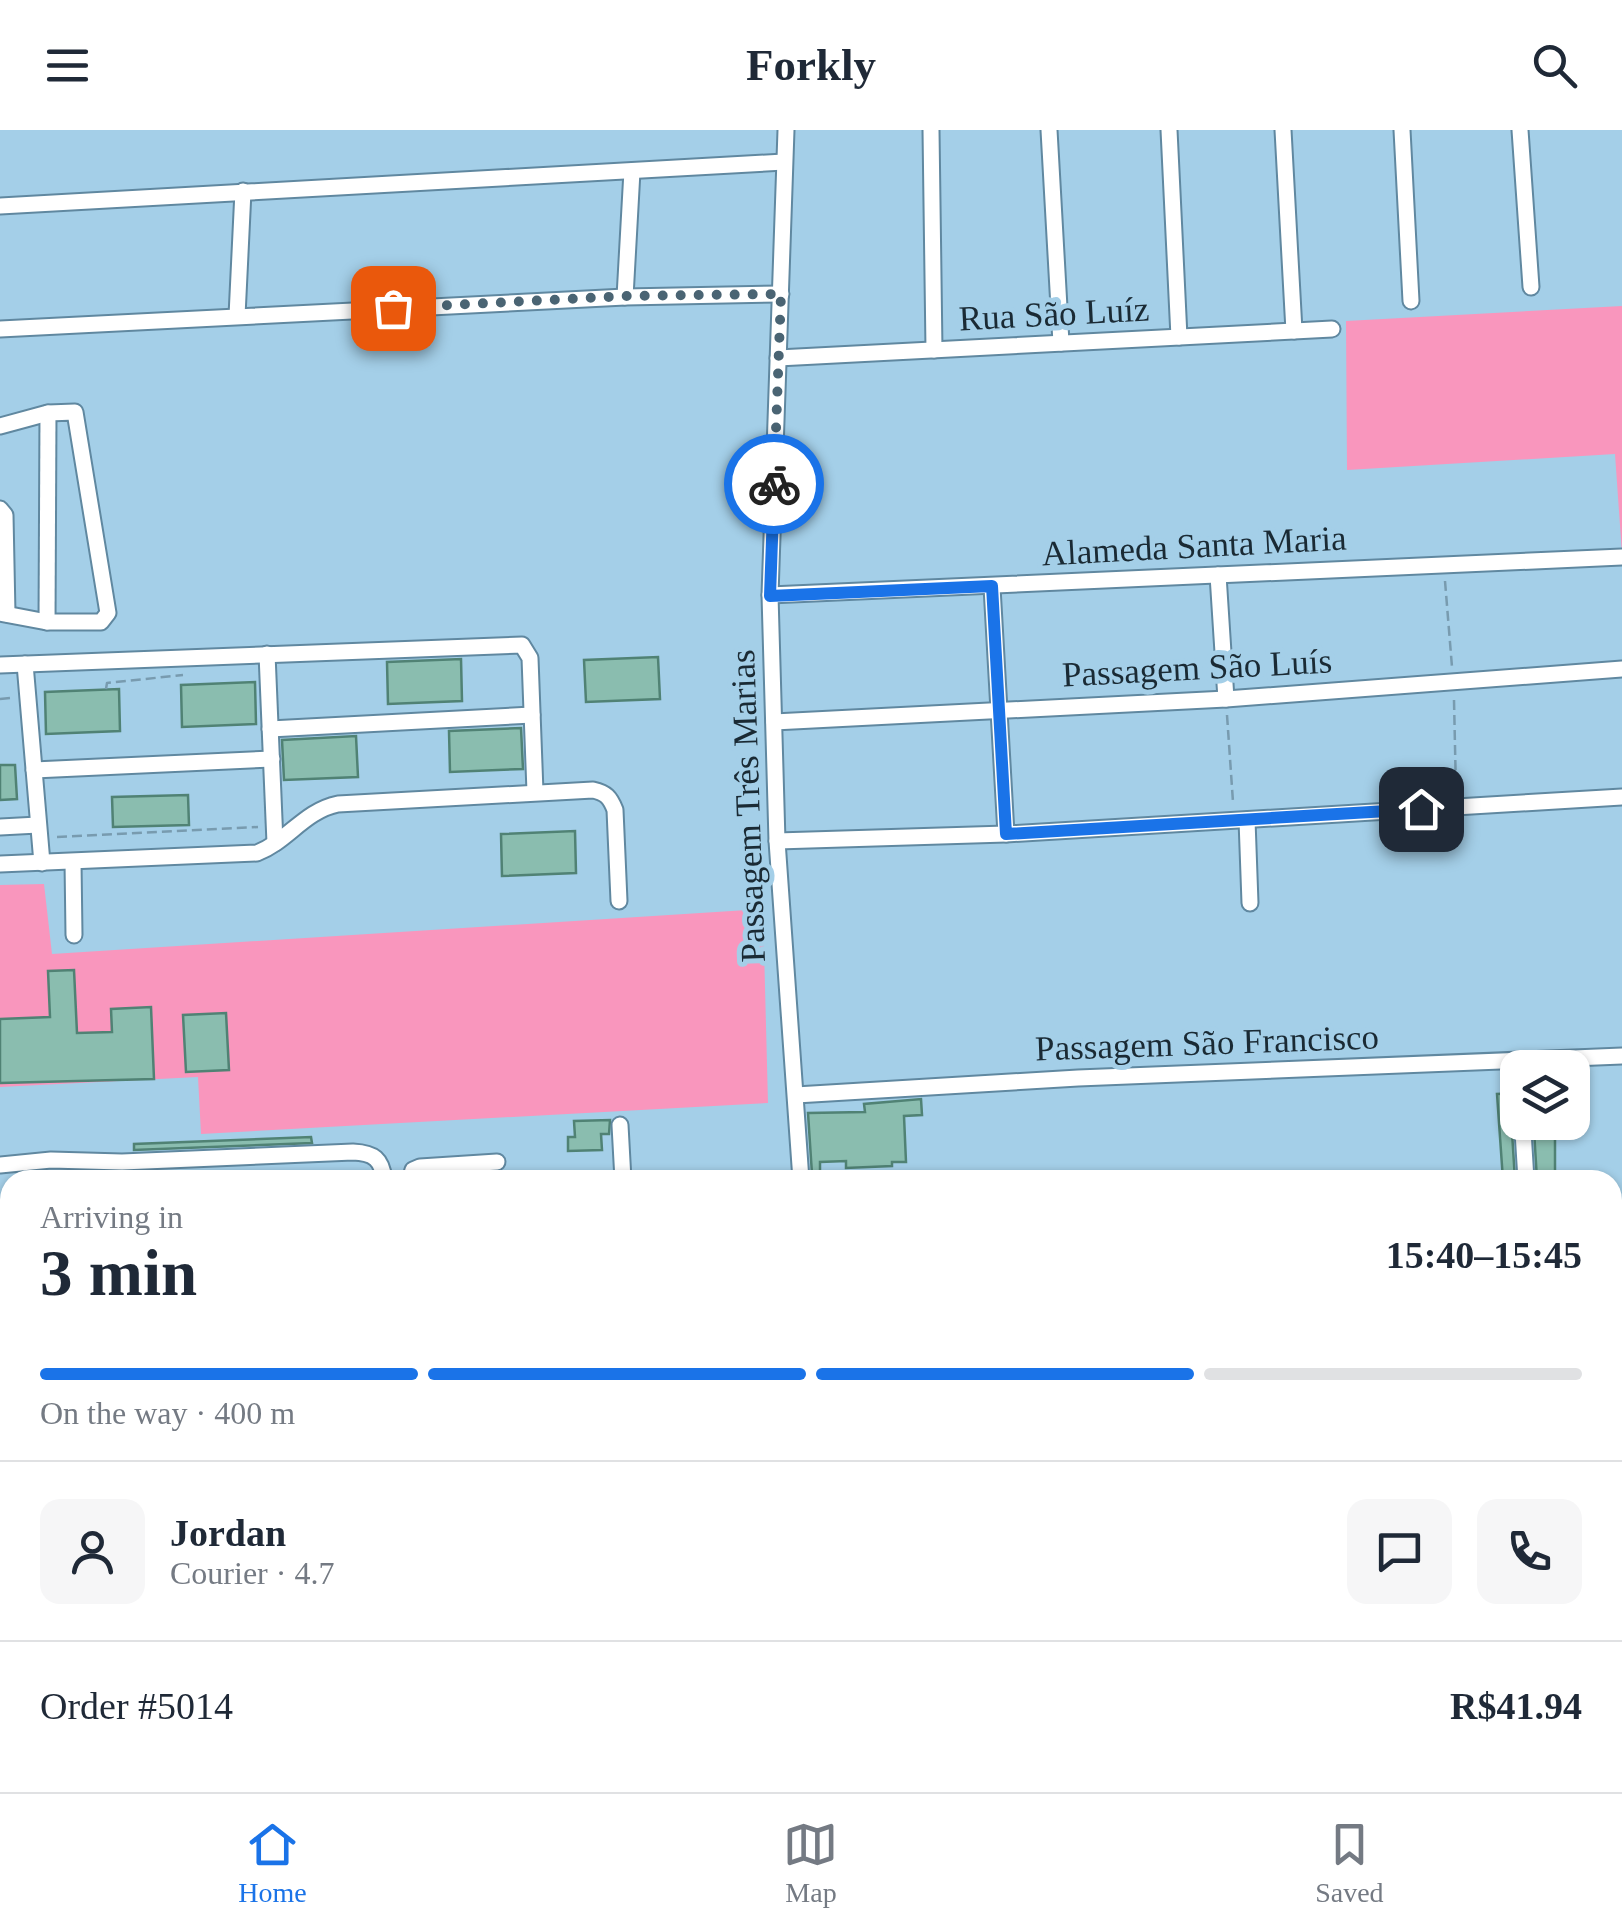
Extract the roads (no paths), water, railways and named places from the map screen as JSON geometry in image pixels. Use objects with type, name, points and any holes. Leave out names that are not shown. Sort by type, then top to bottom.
[{"type":"street","name":"Passagem Três Marias","points":[[786,130],[770,596],[777,841],[801,1170]]},
{"type":"street","points":[[931,130],[934,350]]},
{"type":"street","points":[[1049,130],[1061,343]]},
{"type":"street","points":[[1168,130],[1179,337]]},
{"type":"street","points":[[1284,130],[1294,331]]},
{"type":"street","points":[[1402,130],[1411,301]]},
{"type":"street","points":[[1520,130],[1531,287]]},
{"type":"street","points":[[0,206],[784,162]]},
{"type":"street","points":[[626,296],[632,171]]},
{"type":"street","points":[[238,316],[243,190]]},
{"type":"street","points":[[0,329],[626,296],[781,294]]},
{"type":"street","name":"Rua São Luíz","points":[[778,358],[1332,329]]},
{"type":"street","points":[[0,426],[70,410],[79,418],[108,613],[101,622],[47,622],[4,614],[5,515],[0,508]]},
{"type":"street","points":[[47,622],[48,413]]},
{"type":"street","name":"Alameda Santa Maria","points":[[770,596],[1622,557]]},
{"type":"street","points":[[1218,575],[1226,699]]},
{"type":"street","points":[[992,586],[1006,834]]},
{"type":"street","points":[[0,665],[522,644],[530,658],[535,792]]},
{"type":"street","points":[[267,654],[275,842]]},
{"type":"street","points":[[25,664],[42,864]]},
{"type":"street","name":"Passagem São Luís","points":[[774,722],[1226,699],[1622,669]]},
{"type":"street","points":[[270,729],[532,715]]},
{"type":"street","points":[[34,770],[272,759]]},
{"type":"street","points":[[0,864],[257,853],[308,814],[338,804],[593,790],[604,792],[615,810],[619,902]]},
{"type":"street","points":[[777,841],[1006,834],[1622,796]]},
{"type":"street","points":[[1241,820],[1250,902]]},
{"type":"street","points":[[0,827],[39,831]]},
{"type":"street","points":[[73,862],[74,935]]},
{"type":"street","name":"Passagem São Francisco","points":[[796,1095],[1078,1078],[1622,1056]]},
{"type":"street","points":[[620,1125],[622,1170]]},
{"type":"street","points":[[1524,1140],[1525,1170]]},
{"type":"street","points":[[0,1165],[51,1160],[122,1162],[364,1152],[380,1162],[382,1170]]},
{"type":"street","points":[[122,1162],[122,1170]]},
{"type":"street","points":[[413,1170],[420,1166],[497,1162]]}]
